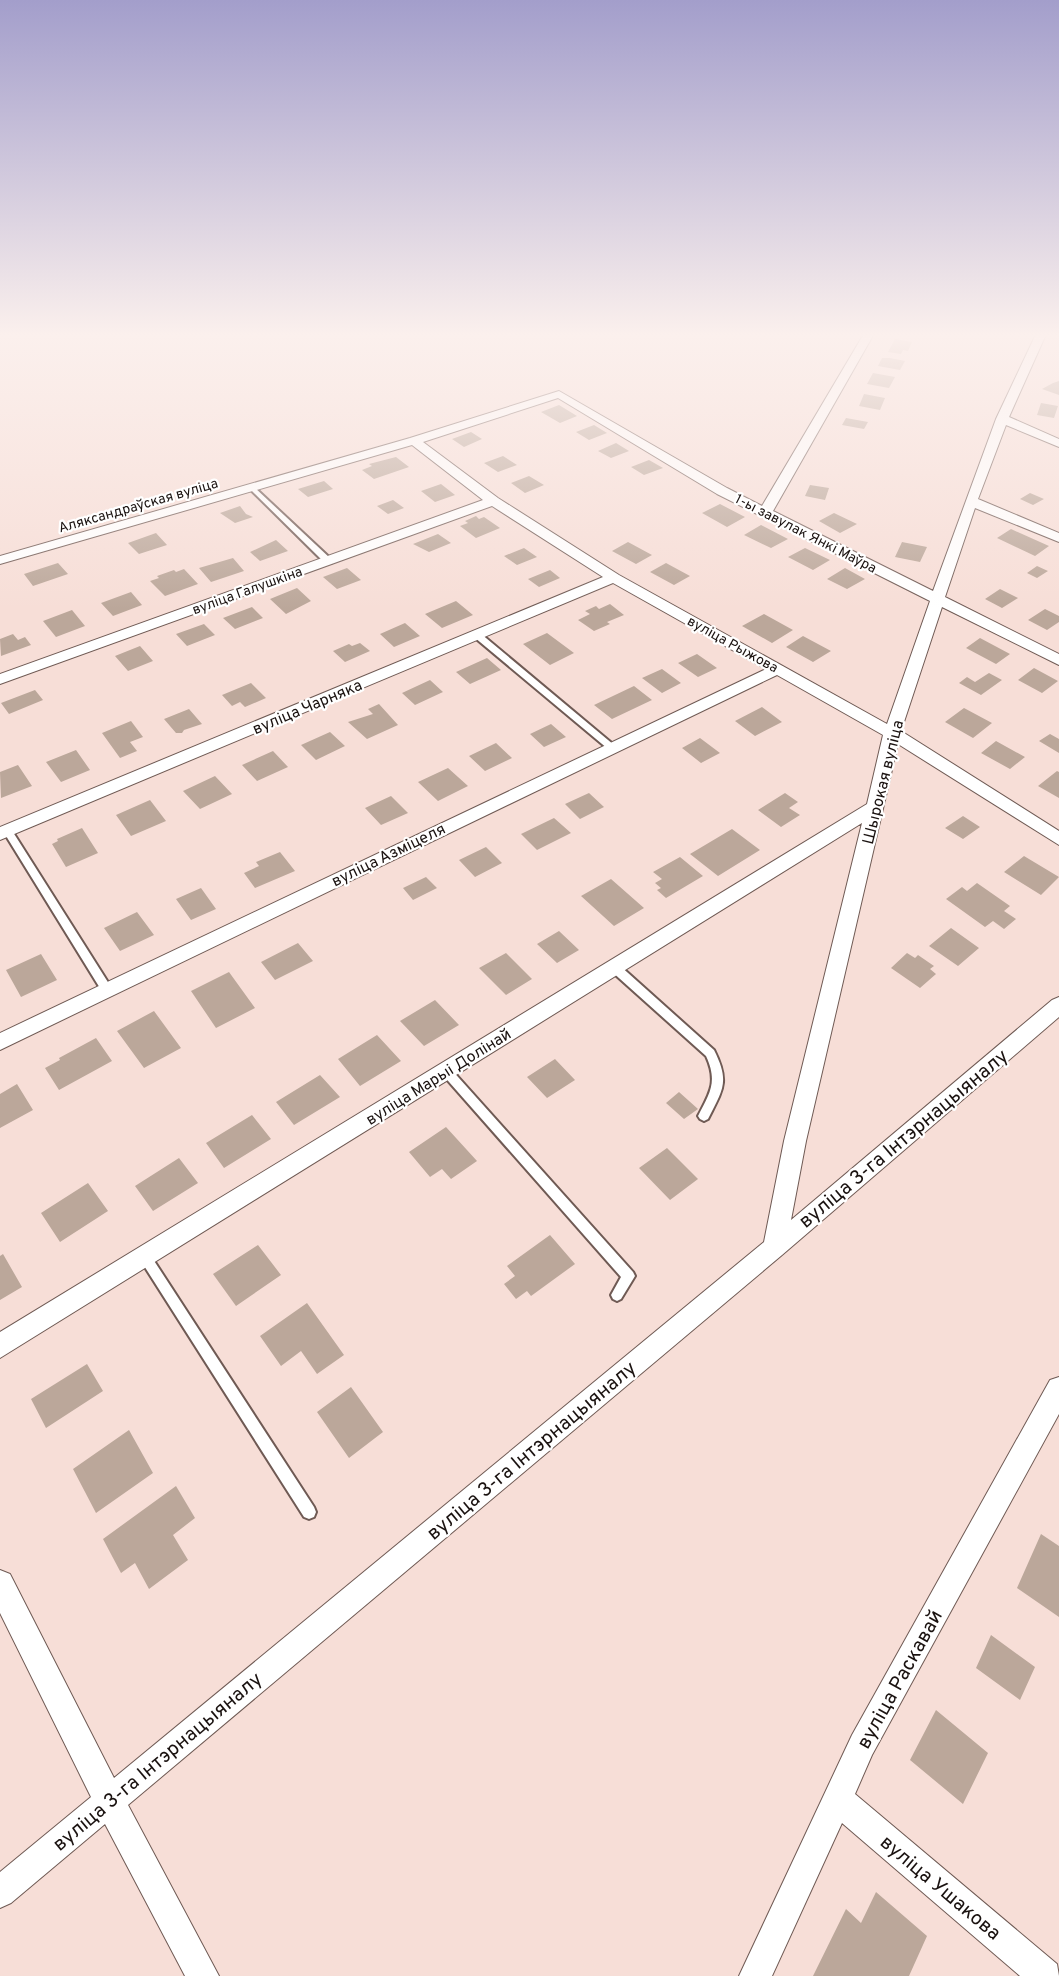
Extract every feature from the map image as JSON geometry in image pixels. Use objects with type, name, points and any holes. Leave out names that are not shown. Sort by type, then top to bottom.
[{"type":"street","name":"Аляксандраўская вуліца","points":[[0,560],[466,424]]},
{"type":"street","name":"1-ы завулак Янкі Маўра","points":[[610,424],[722,491],[1059,660]]},
{"type":"street","points":[[765,513],[817,424]]},
{"type":"street","name":"Шырокая вуліца","points":[[774,1248],[795,1141],[892,733],[1000,424]]},
{"type":"street","points":[[1016,424],[1059,443]]},
{"type":"street","name":"вуліца Рыжова","points":[[414,441],[493,501],[614,578],[892,733],[1059,838]]},
{"type":"street","name":"вуліца Галушкіна","points":[[0,679],[493,501]]},
{"type":"street","points":[[971,501],[1059,538]]},
{"type":"street","name":"вуліца Чарняка","points":[[4,832],[614,578]]},
{"type":"street","name":"вуліца Азміцеля","points":[[0,1042],[611,747],[778,669]]},
{"type":"street","name":"вуліца Марыі Долінай","points":[[0,1346],[876,806]]},
{"type":"street","name":"вуліца 3-га Інтэрнацыяналу","points":[[0,1892],[774,1248],[1059,1005]]},
{"type":"street","name":"вуліца Раскавай","points":[[755,1976],[862,1745],[1059,1389]]},
{"type":"street","points":[[0,1584],[109,1801],[203,1976]]},
{"type":"street","name":"вуліца Ушакова","points":[[837,1799],[1045,1976]]},
{"type":"lane","points":[[251,488],[327,561]]},
{"type":"lane","points":[[477,635],[611,747]]},
{"type":"lane","points":[[4,832],[107,990]]},
{"type":"lane","points":[[614,967],[710,1053],[719,1070],[720,1082],[704,1116]]},
{"type":"lane","points":[[446,1071],[629,1276],[617,1295]]},
{"type":"lane","points":[[145,1257],[309,1512]]},
{"type":"building","points":[[842,424],[867,424],[864,429]]},
{"type":"building","points":[[594,425],[607,433],[589,440],[576,432]]},
{"type":"building","points":[[471,432],[482,439],[464,447],[452,439]]},
{"type":"building","points":[[616,443],[629,451],[611,458],[598,451]]},
{"type":"building","points":[[503,456],[517,465],[498,472],[484,463]]},
{"type":"building","points":[[396,457],[409,467],[374,479],[362,470],[372,466],[369,464]]},
{"type":"building","points":[[649,460],[663,468],[644,475],[631,467]]},
{"type":"building","points":[[529,476],[544,485],[525,493],[511,483]]},
{"type":"building","points":[[324,481],[333,489],[308,497],[298,489]]},
{"type":"building","points":[[441,484],[455,495],[435,502],[421,491]]},
{"type":"building","points":[[810,485],[829,488],[825,500],[805,496]]},
{"type":"building","points":[[1030,493],[1044,499],[1033,505],[1020,499]]},
{"type":"building","points":[[393,500],[404,508],[388,514],[377,506]]},
{"type":"building","points":[[720,504],[745,517],[727,527],[702,513]]},
{"type":"building","points":[[240,506],[246,514],[253,517],[235,523],[220,513]]},
{"type":"building","points":[[834,513],[857,524],[840,533],[819,521]]},
{"type":"building","points":[[476,516],[479,519],[484,517],[500,528],[476,538],[460,526]]},
{"type":"building","points":[[761,525],[788,539],[771,548],[744,535]]},
{"type":"building","points":[[1011,529],[1049,546],[1035,556],[997,538]]},
{"type":"building","points":[[156,533],[167,545],[139,554],[128,543]]},
{"type":"building","points":[[438,534],[451,543],[429,552],[413,544]]},
{"type":"building","points":[[276,540],[288,551],[260,561],[250,552]]},
{"type":"building","points":[[628,542],[652,555],[636,564],[612,551]]},
{"type":"building","points":[[902,542],[927,547],[920,562],[895,557]]},
{"type":"building","points":[[524,548],[537,557],[517,565],[504,556]]},
{"type":"building","points":[[805,548],[830,560],[813,570],[788,557]]},
{"type":"building","points":[[233,558],[244,571],[211,582],[199,568]]},
{"type":"building","points":[[58,563],[68,574],[33,586],[24,574]]},
{"type":"building","points":[[666,563],[690,576],[674,585],[650,572]]},
{"type":"building","points":[[1037,566],[1048,571],[1037,578],[1027,573]]},
{"type":"building","points":[[347,568],[361,580],[337,589],[323,577]]},
{"type":"building","points":[[845,568],[865,579],[847,589],[827,579]]},
{"type":"building","points":[[184,569],[198,584],[165,596],[150,581],[174,570],[176,572]]},
{"type":"building","points":[[550,570],[560,578],[539,587],[528,579]]},
{"type":"building","points":[[297,588],[311,601],[286,614],[270,599]]},
{"type":"building","points":[[1000,589],[1018,598],[1002,608],[985,599]]},
{"type":"building","points":[[131,592],[142,605],[113,616],[101,603]]},
{"type":"building","points":[[456,601],[473,615],[442,628],[425,614]]},
{"type":"building","points":[[610,604],[624,615],[607,622],[610,624],[594,631],[578,620],[590,614],[585,611],[596,606],[599,609]]},
{"type":"building","points":[[252,607],[263,618],[235,629],[223,618]]},
{"type":"building","points":[[1045,609],[1059,616],[1059,622],[1047,630],[1028,620]]},
{"type":"building","points":[[72,610],[85,626],[56,637],[43,621]]},
{"type":"building","points":[[764,614],[793,630],[772,643],[742,626]]},
{"type":"building","points":[[405,623],[420,636],[394,647],[380,634]]},
{"type":"building","points":[[204,624],[215,635],[187,646],[176,634]]},
{"type":"building","points":[[547,633],[574,653],[550,665],[523,644]]},
{"type":"building","points":[[13,634],[18,640],[25,637],[31,645],[1,656],[0,639]]},
{"type":"building","points":[[803,636],[831,651],[813,662],[786,647]]},
{"type":"building","points":[[980,638],[1010,654],[996,664],[966,648]]},
{"type":"building","points":[[360,643],[370,651],[345,662],[333,651],[349,644],[352,646]]},
{"type":"building","points":[[140,646],[153,661],[128,671],[115,656]]},
{"type":"building","points":[[697,654],[717,668],[698,677],[678,663]]},
{"type":"building","points":[[487,658],[501,670],[470,684],[456,672]]},
{"type":"building","points":[[1034,668],[1058,681],[1042,693],[1018,680]]},
{"type":"building","points":[[662,669],[681,683],[662,693],[642,678]]},
{"type":"building","points":[[989,673],[1002,680],[981,695],[959,683],[967,677],[975,682]]},
{"type":"building","points":[[430,680],[443,692],[415,705],[402,693]]},
{"type":"building","points":[[251,683],[266,698],[245,707],[240,702],[232,706],[222,695]]},
{"type":"building","points":[[634,686],[652,700],[612,719],[594,705]]},
{"type":"building","points":[[35,690],[43,700],[9,714],[1,703]]},
{"type":"building","points":[[379,704],[398,725],[367,739],[348,722],[373,714],[368,709]]},
{"type":"building","points":[[762,707],[782,722],[755,736],[735,721]]},
{"type":"building","points":[[964,708],[992,723],[973,738],[945,722]]},
{"type":"building","points":[[189,709],[202,724],[184,730],[182,733],[176,733],[164,719]]},
{"type":"building","points":[[131,721],[143,737],[130,742],[137,751],[120,758],[102,733]]},
{"type":"building","points":[[551,724],[566,737],[544,747],[530,734]]},
{"type":"building","points":[[330,732],[345,746],[316,760],[301,745]]},
{"type":"building","points":[[1050,734],[1059,739],[1059,753],[1039,741]]},
{"type":"building","points":[[700,738],[720,753],[701,763],[682,748]]},
{"type":"building","points":[[996,741],[1025,757],[1010,769],[981,753]]},
{"type":"building","points":[[496,743],[512,758],[485,771],[469,756]]},
{"type":"building","points":[[76,750],[90,770],[61,782],[46,762]]},
{"type":"building","points":[[273,751],[288,767],[257,781],[242,765]]},
{"type":"building","points":[[18,765],[32,786],[1,798],[0,772]]},
{"type":"building","points":[[448,768],[468,786],[438,801],[418,782]]},
{"type":"building","points":[[1057,771],[1059,772],[1059,798],[1038,786]]},
{"type":"building","points":[[215,776],[232,794],[200,809],[183,791]]},
{"type":"building","points":[[589,793],[604,807],[580,819],[565,804]]},
{"type":"building","points":[[785,793],[798,802],[789,808],[800,815],[781,827],[758,810]]},
{"type":"building","points":[[391,796],[408,813],[381,825],[365,808]]},
{"type":"building","points":[[150,800],[166,821],[131,836],[116,815]]},
{"type":"building","points":[[963,816],[980,827],[963,839],[945,828]]},
{"type":"building","points":[[554,818],[571,833],[537,850],[521,834]]},
{"type":"building","points":[[82,828],[98,853],[66,867],[52,844],[58,841],[57,839]]},
{"type":"building","points":[[732,829],[760,850],[718,876],[690,854]]},
{"type":"building","points":[[486,847],[502,863],[475,877],[459,860]]},
{"type":"building","points":[[280,852],[295,871],[255,888],[244,873],[259,866],[256,862]]},
{"type":"building","points":[[1024,856],[1059,877],[1041,895],[1004,872]]},
{"type":"building","points":[[680,857],[703,876],[666,898],[657,890],[661,888],[655,883],[662,879],[653,872]]},
{"type":"building","points":[[426,877],[437,888],[413,900],[403,888]]},
{"type":"building","points":[[611,879],[644,908],[614,926],[581,896]]},
{"type":"building","points":[[977,883],[1010,906],[1004,911],[1016,919],[1004,929],[993,921],[985,927],[946,899],[962,887],[967,891]]},
{"type":"building","points":[[201,888],[216,909],[191,920],[176,899]]},
{"type":"building","points":[[137,912],[154,935],[120,951],[104,928]]},
{"type":"building","points":[[951,928],[979,948],[958,966],[929,946]]},
{"type":"building","points":[[559,931],[579,950],[557,963],[537,944]]},
{"type":"building","points":[[298,943],[313,961],[275,980],[261,962]]},
{"type":"building","points":[[506,953],[532,979],[506,995],[479,968]]},
{"type":"building","points":[[907,953],[915,958],[918,955],[934,966],[930,969],[936,974],[920,988],[891,968]]},
{"type":"building","points":[[41,954],[57,980],[21,997],[6,970]]},
{"type":"building","points":[[229,972],[255,1008],[216,1028],[191,991]]},
{"type":"building","points":[[435,1000],[459,1025],[424,1046],[400,1021]]},
{"type":"building","points":[[154,1011],[181,1048],[144,1068],[117,1031]]},
{"type":"building","points":[[377,1035],[401,1061],[360,1086],[338,1059]]},
{"type":"building","points":[[96,1038],[112,1061],[59,1090],[45,1068]]},
{"type":"building","points":[[555,1059],[575,1080],[547,1098],[527,1077]]},
{"type":"building","points":[[320,1075],[340,1097],[294,1125],[276,1102]]},
{"type":"building","points":[[17,1084],[33,1110],[0,1128],[0,1094]]},
{"type":"building","points":[[679,1092],[698,1109],[684,1119],[666,1103]]},
{"type":"building","points":[[252,1115],[271,1139],[224,1168],[206,1143]]},
{"type":"building","points":[[446,1127],[477,1161],[451,1179],[442,1169],[430,1177],[409,1152]]},
{"type":"building","points":[[667,1148],[698,1179],[670,1200],[639,1168]]},
{"type":"building","points":[[179,1158],[198,1183],[153,1211],[135,1186]]},
{"type":"building","points":[[88,1183],[108,1211],[60,1242],[41,1213]]},
{"type":"building","points":[[550,1235],[575,1264],[531,1296],[527,1291],[516,1299],[504,1284],[515,1276],[507,1266]]},
{"type":"building","points":[[258,1245],[281,1275],[236,1306],[213,1274]]},
{"type":"building","points":[[3,1254],[22,1287],[0,1300],[0,1256]]},
{"type":"building","points":[[307,1303],[344,1355],[317,1374],[301,1351],[281,1366],[260,1336]]},
{"type":"building","points":[[87,1364],[103,1391],[46,1428],[31,1399]]},
{"type":"building","points":[[351,1387],[383,1432],[349,1458],[317,1412]]},
{"type":"building","points":[[129,1430],[153,1473],[96,1513],[73,1469]]},
{"type":"building","points":[[176,1486],[195,1518],[173,1535],[188,1560],[149,1589],[135,1563],[121,1573],[103,1539]]},
{"type":"building","points":[[1041,1534],[1059,1546],[1059,1617],[1017,1588]]},
{"type":"building","points":[[991,1635],[1035,1667],[1020,1700],[976,1668]]},
{"type":"building","points":[[936,1710],[988,1753],[963,1804],[910,1760]]},
{"type":"building","points":[[876,1892],[927,1936],[909,1976],[813,1976],[846,1909],[861,1923]]}]
